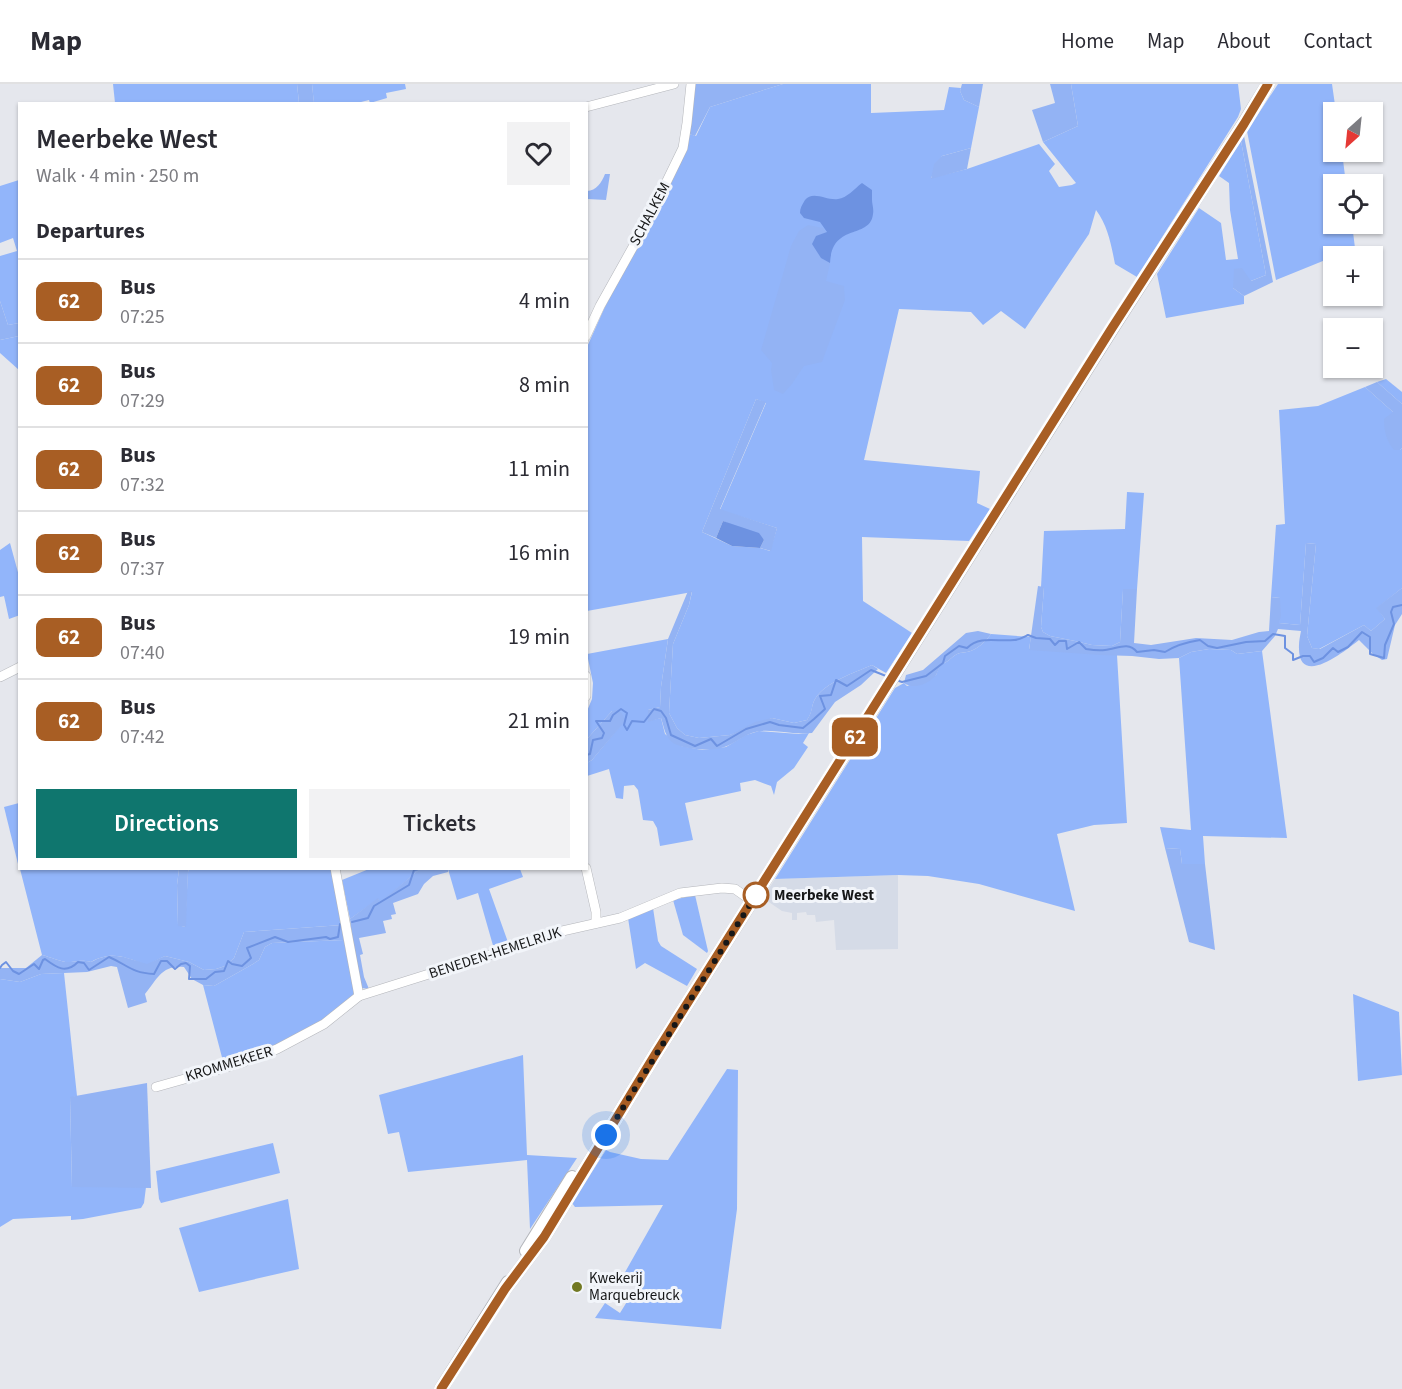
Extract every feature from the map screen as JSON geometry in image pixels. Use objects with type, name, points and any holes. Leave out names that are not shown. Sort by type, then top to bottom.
[{"type":"main road","points":[[441,1389],[505,1289],[544,1237],[625,1103],[1268,84]]},
{"type":"street","points":[[588,106],[674,84]]},
{"type":"street","name":"SCHALKEM","points":[[588,332],[648,220],[683,148],[691,84]]},
{"type":"street","points":[[0,677],[18,668]]},
{"type":"street","points":[[335,870],[360,996]]},
{"type":"street","points":[[586,870],[596,912],[596,923]]},
{"type":"street","name":"BENEDEN-HEMELRIJK","points":[[360,996],[549,934],[620,918],[680,893],[722,888],[735,889],[752,901]]},
{"type":"street","name":"KROMMEKEER","points":[[156,1087],[241,1063],[278,1049],[324,1024],[360,996]]},
{"type":"shaded area","points":[[113,84],[297,84],[299,102],[115,102]]},
{"type":"shaded area","points":[[297,84],[312,84],[314,102],[299,102]]},
{"type":"shaded area","points":[[312,84],[405,84],[406,89],[386,93],[387,98],[373,102],[369,100],[314,102]]},
{"type":"shaded area","points":[[695,84],[783,84],[710,107],[695,136],[689,134]]},
{"type":"shaded area","points":[[783,84],[871,84],[871,113],[944,110],[949,87],[961,88],[964,100],[979,107],[971,148],[942,156],[931,178],[967,169],[1039,144],[1055,164],[1049,171],[1059,187],[1076,183],[1043,142],[1078,126],[1071,84],[1238,84],[1241,109],[1137,277],[1115,264],[1106,229],[1096,210],[1089,234],[1025,329],[1001,311],[983,325],[971,312],[899,309],[864,460],[980,471],[977,503],[990,509],[969,541],[862,537],[863,601],[912,633],[886,673],[872,665],[833,683],[815,699],[807,720],[794,723],[772,718],[730,735],[699,738],[685,735],[677,728],[669,713],[673,644],[692,592],[588,611],[588,345],[689,134],[696,136],[710,107]],"holes":[[[756,399],[766,403],[720,510],[777,528],[770,551],[732,546],[702,532]]]},
{"type":"shaded area","points":[[962,84],[983,84],[979,107],[964,100],[960,91]]},
{"type":"shaded area","points":[[1050,84],[1071,84],[1078,126],[1043,142],[1032,110],[1055,103]]},
{"type":"shaded area","points":[[1278,84],[1332,84],[1335,102],[1323,102],[1323,162],[1343,162],[1345,174],[1323,174],[1323,234],[1353,234],[1355,246],[1323,246],[1323,261],[1276,280],[1247,131]]},
{"type":"shaded area","points":[[1244,136],[1273,282],[1244,296],[1233,288],[1234,269],[1242,268],[1251,281],[1266,275],[1241,141]]},
{"type":"shaded area","points":[[1241,141],[1266,275],[1233,288],[1244,296],[1244,304],[1166,318],[1157,274],[1199,208],[1221,223],[1226,260],[1238,259],[1230,210],[1229,183],[1219,176]]},
{"type":"shaded area","points":[[971,148],[967,169],[931,179],[934,164],[942,156]]},
{"type":"shaded area","points":[[605,174],[610,174],[606,200],[588,199],[588,191],[602,180]]},
{"type":"shaded area","points":[[18,180],[18,323],[8,325],[0,301],[0,256],[17,251],[13,238],[0,243],[0,186]]},
{"type":"shaded area","points":[[862,183],[872,190],[873,212],[870,222],[837,242],[832,250],[830,263],[821,258],[812,244],[816,236],[827,232],[820,222],[804,218],[800,213],[801,206],[808,197],[812,196],[841,198]]},
{"type":"shaded area","points":[[808,225],[823,228],[827,233],[816,236],[821,258],[830,263],[826,281],[844,286],[845,300],[822,362],[804,366],[783,394],[774,390],[772,363],[761,350],[791,246],[799,231]]},
{"type":"shaded area","points":[[0,301],[8,325],[18,323],[18,336],[0,340]]},
{"type":"shaded area","points":[[18,336],[18,369],[0,353],[0,340]]},
{"type":"shaded area","points":[[1386,379],[1402,392],[1402,404],[1377,382]]},
{"type":"shaded area","points":[[1377,382],[1402,404],[1402,448],[1400,450],[1394,450],[1385,431],[1384,419],[1393,412],[1365,387]]},
{"type":"shaded area","points":[[1365,387],[1393,412],[1400,450],[1402,448],[1402,588],[1377,608],[1385,619],[1371,631],[1364,625],[1319,649],[1312,648],[1307,636],[1316,544],[1306,543],[1300,625],[1279,623],[1280,598],[1271,597],[1276,525],[1285,524],[1279,410],[1318,406]]},
{"type":"shaded area","points":[[756,399],[766,402],[720,509],[777,528],[771,551],[760,548],[764,540],[723,521],[716,538],[702,532]]},
{"type":"shaded area","points":[[1127,492],[1144,493],[1137,589],[1123,590],[1120,642],[1112,646],[1092,645],[1050,636],[1043,632],[1041,627],[1044,531],[1125,529]]},
{"type":"shaded area","points":[[723,521],[759,533],[764,540],[760,548],[732,546],[716,538]]},
{"type":"shaded area","points":[[10,543],[18,572],[18,616],[9,619],[4,596],[0,597],[0,550]]},
{"type":"shaded area","points":[[1306,543],[1316,544],[1307,636],[1312,648],[1320,649],[1364,625],[1371,631],[1385,619],[1376,608],[1402,588],[1402,614],[1395,625],[1387,659],[1382,660],[1373,654],[1359,640],[1323,664],[1306,665],[1300,658],[1301,631],[1278,629],[1262,651],[1237,654],[1231,650],[1209,649],[1191,652],[1179,658],[1159,659],[1029,650],[1038,586],[1044,587],[1041,627],[1043,632],[1050,636],[1092,645],[1112,646],[1120,642],[1123,589],[1137,589],[1134,643],[1151,645],[1196,638],[1232,640],[1269,631],[1271,597],[1280,598],[1279,623],[1300,625]]},
{"type":"shaded area","points":[[688,591],[692,591],[689,605],[673,644],[669,713],[677,728],[685,735],[699,738],[730,735],[755,722],[772,718],[794,723],[807,720],[815,699],[826,688],[872,665],[878,669],[861,685],[835,702],[812,733],[756,732],[722,748],[708,750],[692,749],[673,743],[665,732],[661,718],[648,722],[648,710],[660,707],[668,639]]},
{"type":"shaded area","points":[[978,631],[991,634],[977,648],[957,654],[940,665],[936,675],[925,683],[912,686],[904,683],[906,675],[923,670],[966,633]]},
{"type":"shaded area","points":[[991,634],[1031,637],[1029,649],[1117,655],[1127,823],[1094,825],[1057,834],[1075,911],[979,884],[928,876],[775,879],[895,688],[904,683],[907,686],[936,675],[940,665],[957,654],[977,648]]},
{"type":"shaded area","points":[[668,639],[660,707],[648,710],[648,721],[661,718],[665,734],[681,746],[702,750],[726,747],[746,735],[759,731],[809,733],[803,743],[808,747],[794,768],[777,782],[774,795],[771,786],[755,780],[740,783],[741,791],[685,803],[693,840],[660,846],[657,828],[653,821],[643,820],[638,790],[634,785],[624,786],[623,799],[616,798],[609,769],[588,776],[588,762],[624,721],[612,711],[588,738],[588,709],[592,699],[593,683],[588,654]]},
{"type":"shaded area","points":[[1209,649],[1231,650],[1237,654],[1262,651],[1287,838],[1203,836],[1205,864],[1182,864],[1180,849],[1165,848],[1160,827],[1191,830],[1179,658],[1191,652]]},
{"type":"shaded area","points":[[612,711],[622,713],[625,721],[588,762],[588,738]]},
{"type":"shaded area","points":[[18,804],[18,864],[4,807]]},
{"type":"shaded area","points":[[1165,848],[1180,849],[1182,864],[1205,864],[1215,950],[1189,942]]},
{"type":"shaded area","points":[[20,870],[179,870],[178,925],[185,927],[189,870],[331,870],[342,925],[244,932],[234,958],[225,966],[216,969],[204,970],[189,962],[165,956],[147,965],[113,956],[106,956],[91,962],[64,962],[42,955]]},
{"type":"shaded area","points":[[179,870],[189,870],[186,927],[178,926]]},
{"type":"shaded area","points":[[367,870],[419,870],[380,903],[378,899],[350,919],[342,880]]},
{"type":"shaded area","points":[[419,870],[448,870],[448,872],[433,876],[418,894],[393,903],[396,914],[391,915],[392,919],[383,921],[386,933],[359,938],[363,954],[360,955],[364,977],[369,989],[362,988],[354,954],[350,919],[378,898],[380,902]]},
{"type":"shaded area","points":[[448,870],[520,870],[523,877],[489,889],[509,945],[494,949],[478,893],[457,900]]},
{"type":"shaded area","points":[[898,875],[898,949],[836,950],[834,920],[816,922],[815,915],[807,915],[806,912],[797,913],[797,920],[792,920],[792,913],[782,911],[763,898],[775,879]]},
{"type":"shaded area","points":[[695,895],[707,953],[683,935],[673,900]]},
{"type":"shaded area","points":[[653,908],[658,941],[661,946],[697,969],[687,986],[645,963],[636,969],[628,918]]},
{"type":"shaded area","points":[[342,925],[344,940],[272,943],[265,947],[259,960],[214,986],[203,985],[192,979],[184,967],[170,968],[161,974],[145,994],[147,1002],[128,1008],[117,967],[111,966],[87,972],[41,974],[20,982],[0,979],[0,968],[26,968],[42,955],[68,962],[91,962],[106,956],[119,956],[147,964],[165,956],[189,962],[204,970],[216,969],[225,966],[234,958],[244,932]]},
{"type":"shaded area","points":[[344,940],[353,997],[328,1018],[264,1052],[224,1065],[203,985],[214,986],[253,964],[259,960],[265,947],[272,943]]},
{"type":"shaded area","points":[[64,973],[77,1096],[70,1098],[72,1187],[146,1187],[144,1203],[141,1208],[83,1219],[71,1220],[71,1216],[13,1219],[0,1227],[0,979],[20,982],[41,974]]},
{"type":"shaded area","points":[[1353,994],[1399,1012],[1402,1075],[1358,1081]]},
{"type":"shaded area","points":[[523,1055],[527,1155],[577,1158],[530,1229],[527,1160],[408,1172],[399,1132],[388,1134],[379,1095]]},
{"type":"shaded area","points":[[727,1069],[738,1070],[737,1209],[721,1329],[595,1318],[605,1303],[620,1313],[638,1284],[624,1274],[663,1205],[575,1207],[572,1203],[606,1150],[641,1159],[668,1160]]},
{"type":"shaded area","points":[[147,1083],[151,1188],[72,1187],[70,1097]]},
{"type":"shaded area","points":[[273,1143],[280,1173],[161,1203],[156,1171]]},
{"type":"shaded area","points":[[288,1199],[299,1269],[199,1292],[179,1228]]},
{"type":"waterway","points":[[899,681],[926,676],[943,663],[945,656],[959,646],[967,648],[983,640],[1016,640],[1028,635],[1050,639],[1055,645],[1059,641],[1066,641],[1067,649],[1079,642],[1086,649],[1093,650],[1126,646],[1137,652],[1154,650],[1165,652],[1173,647],[1200,640],[1208,646],[1217,648],[1265,641],[1273,634],[1285,636],[1285,648],[1293,654],[1293,660],[1310,656],[1314,662],[1323,658],[1333,648],[1338,652],[1348,647],[1362,632],[1370,637],[1370,654],[1384,658],[1385,645],[1394,624],[1391,612],[1393,607],[1402,605]]},
{"type":"waterway","points":[[588,754],[593,740],[602,738],[604,733],[596,721],[610,721],[613,715],[621,709],[627,713],[624,725],[627,730],[632,721],[644,722],[654,709],[661,711],[666,718],[671,735],[695,746],[711,739],[717,746],[746,729],[770,722],[803,728],[825,709],[820,696],[831,695],[836,680],[847,686],[871,670],[886,676]]},
{"type":"waterway","points":[[352,922],[368,918],[374,906],[409,885],[414,870]]},
{"type":"waterway","points":[[0,968],[6,962],[13,971],[19,974],[34,964],[39,969],[45,959],[65,969],[78,962],[84,963],[89,970],[109,957],[135,970],[154,974],[161,961],[167,961],[175,969],[186,963],[190,966],[189,979],[206,979],[215,972],[224,971],[228,961],[242,966],[251,958],[247,948],[275,937],[288,942],[338,937],[340,924]]},
{"type":"bus line","name":"62","points":[[441,1389],[505,1289],[544,1237],[656,1053],[1268,84]]},
{"type":"place","name":"Meerbeke West","points":[[756,895]]},
{"type":"place","name":"Kwekerij Marquebreuck","points":[[577,1287]]},
{"type":"route","points":[[606,1135],[756,895]]}]
